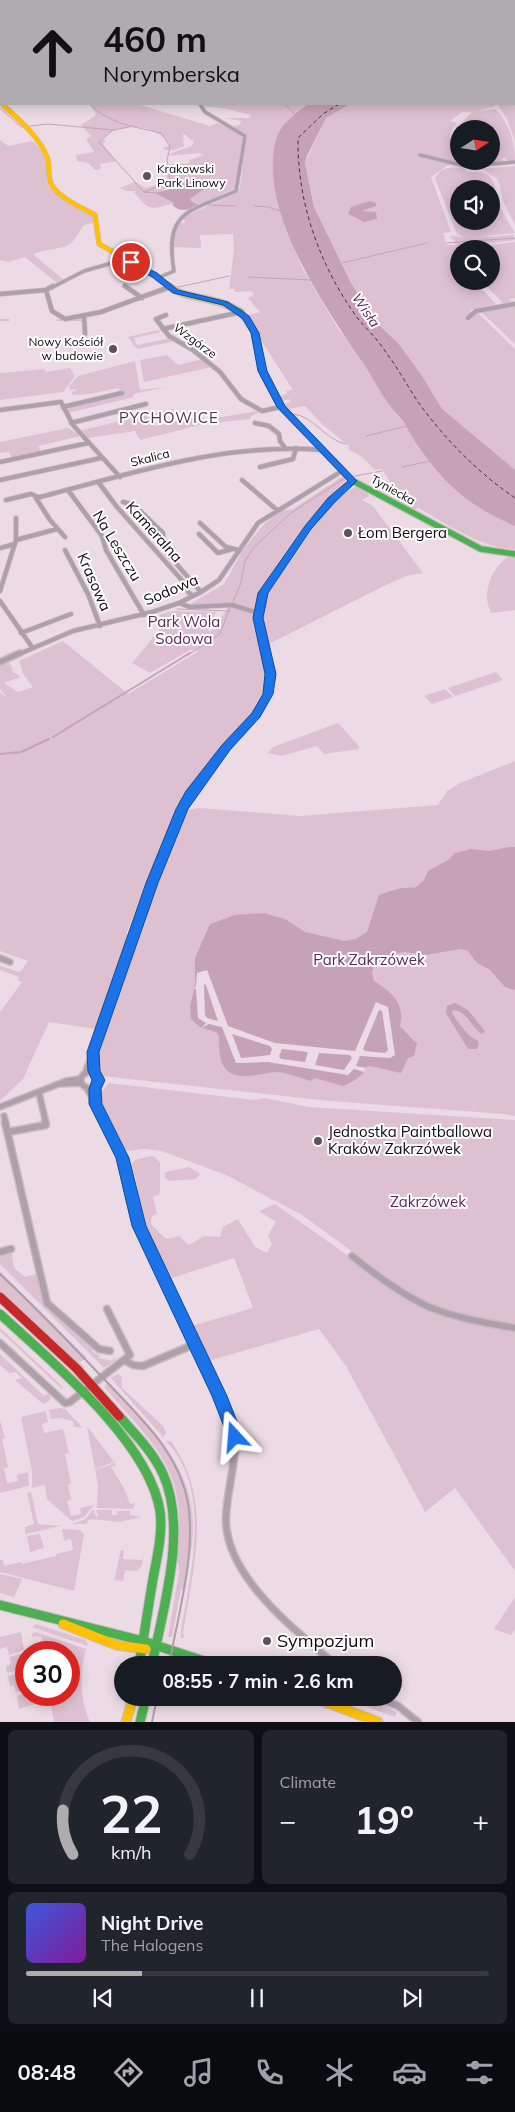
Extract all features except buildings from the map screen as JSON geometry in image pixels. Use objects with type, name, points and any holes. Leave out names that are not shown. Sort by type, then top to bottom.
[{"type":"street","name":"Tyniecka","points":[[3,105],[29,131],[44,152],[48,160],[52,186],[61,194],[95,215],[99,225],[97,241],[181,294],[222,302],[240,312],[255,333],[262,371],[281,407],[353,481],[481,549],[515,554]]},
{"type":"street","points":[[158,278],[174,271],[170,246],[172,233],[181,217],[196,208],[231,194],[238,187],[245,136],[206,112],[201,105]]},
{"type":"street","points":[[420,155],[465,166],[515,162]]},
{"type":"street","points":[[0,294],[46,290],[84,271],[126,259]]},
{"type":"street","points":[[124,286],[142,298]]},
{"type":"street","points":[[46,290],[52,311],[64,319],[84,316],[142,298],[169,286]]},
{"type":"street","points":[[468,318],[476,311],[515,304]]},
{"type":"street","points":[[164,331],[240,312]]},
{"type":"street","name":"Wzgórze","points":[[166,315],[156,319],[164,331],[193,350],[220,372],[241,399],[262,411],[281,407]]},
{"type":"street","points":[[84,316],[85,334]]},
{"type":"street","points":[[0,410],[62,404],[122,392]]},
{"type":"street","points":[[62,404],[71,423],[120,476]]},
{"type":"street","points":[[71,423],[146,404]]},
{"type":"street","points":[[255,423],[269,426],[279,434],[280,441],[285,448]]},
{"type":"street","points":[[0,462],[88,443]]},
{"type":"street","name":"Skalica","points":[[6,500],[31,494],[38,497],[200,456],[285,448],[322,450]]},
{"type":"street","points":[[260,467],[293,459],[296,448]]},
{"type":"street","points":[[0,480],[102,458]]},
{"type":"street","name":"Sodowa","points":[[0,662],[32,647],[79,630],[144,615],[179,603],[201,592],[218,580],[258,523],[342,471]]},
{"type":"street","points":[[242,480],[277,510]]},
{"type":"street","points":[[326,1656],[281,1615],[244,1570],[233,1553],[226,1519],[235,1449],[235,1434],[139,1226],[123,1158],[83,1081],[149,891],[182,809],[190,794],[226,748],[256,714],[268,694],[271,674],[260,634],[258,613],[263,593],[297,543],[332,500],[353,481]]},
{"type":"street","name":"Kameralna","points":[[99,483],[117,507],[187,586],[188,592],[193,596]]},
{"type":"street","name":"Na Leszczu","points":[[68,490],[102,536],[106,550],[144,615]]},
{"type":"street","points":[[38,497],[35,500],[65,537]]},
{"type":"street","points":[[123,502],[134,505],[163,533],[165,551],[201,592]]},
{"type":"street","points":[[0,590],[15,542],[16,518]]},
{"type":"street","points":[[200,523],[226,547],[238,550]]},
{"type":"street","points":[[0,548],[57,529]]},
{"type":"street","points":[[199,534],[218,553],[224,553],[232,549]]},
{"type":"street","name":"Krasowa","points":[[66,550],[88,594],[100,626]]},
{"type":"street","points":[[0,600],[6,612],[32,647]]},
{"type":"street","points":[[179,603],[190,607],[232,605],[258,613]]},
{"type":"street","points":[[0,614],[6,612]]},
{"type":"street","points":[[21,633],[71,614]]},
{"type":"street","points":[[0,958],[10,962]]},
{"type":"street","points":[[93,1052],[95,1075],[98,1080],[96,1085],[96,1104]]},
{"type":"street","points":[[0,1107],[59,1084],[83,1081],[95,1075]]},
{"type":"street","points":[[83,1081],[96,1085]]},
{"type":"street","points":[[8,1132],[46,1125],[39,1093]]},
{"type":"street","points":[[4,1116],[47,1303],[99,1349],[110,1351]]},
{"type":"street","points":[[0,1252],[11,1248]]},
{"type":"street","points":[[352,1256],[406,1295],[424,1305],[477,1321],[515,1328]]},
{"type":"street","points":[[0,1297],[92,1385],[153,1455],[164,1475],[170,1494],[175,1532],[154,1656]]},
{"type":"street","points":[[0,1343],[65,1403],[70,1402],[130,1355],[107,1309]]},
{"type":"street","points":[[0,1314],[83,1392],[143,1462],[157,1496],[161,1533],[140,1656]]},
{"type":"street","points":[[124,1360],[133,1366],[143,1366],[195,1344]]},
{"type":"street","points":[[0,1605],[61,1622],[82,1625],[143,1641],[186,1656]]},
{"type":"street","points":[[61,1622],[78,1632],[141,1650],[156,1647]]},
{"type":"street","points":[[126,1722],[130,1706]]},
{"type":"street","points":[[140,1722],[144,1706]]},
{"type":"street","points":[[336,1706],[378,1722]]},
{"type":"street","points":[[398,1706],[418,1722]]},
{"type":"street","points":[[407,1713],[409,1722]]},
{"type":"green space","points":[[91,105],[140,105],[210,126],[217,123],[241,134],[243,139],[235,188],[202,204],[192,202],[190,199],[202,187],[190,181],[156,193],[174,203],[152,208],[148,207],[134,193],[136,191],[126,191],[120,188],[135,182],[146,188],[167,182],[166,165],[190,163],[189,160],[204,155],[198,153],[168,156],[192,146],[194,142],[183,133],[184,146],[174,150],[165,150],[163,148],[169,146],[161,135],[145,128],[129,127],[114,130],[102,139],[106,141],[103,144],[116,161],[100,164],[101,169],[95,170],[88,163],[77,161],[76,155],[94,152],[86,139],[91,136],[81,125],[96,115]]},
{"type":"green space","points":[[204,105],[307,105],[292,116],[273,160],[281,212],[301,266],[339,330],[349,341],[394,411],[416,439],[420,449],[457,491],[477,506],[515,526],[515,549],[476,540],[418,508],[414,510],[404,507],[402,502],[396,499],[399,497],[382,469],[375,470],[362,457],[348,449],[349,446],[323,425],[305,406],[288,409],[284,404],[291,402],[289,399],[282,401],[280,396],[287,394],[286,391],[293,390],[261,340],[249,315],[260,312],[248,298],[254,295],[251,291],[235,292],[234,289],[229,289],[234,250],[233,234],[200,235],[201,248],[171,247],[179,222],[184,223],[185,220],[182,219],[234,194],[240,187],[246,135],[233,126],[240,125],[241,121],[225,118],[249,118],[251,115],[224,108],[206,107]]},
{"type":"green space","points":[[347,105],[495,105],[494,107],[473,112],[462,112],[450,120],[450,161],[422,153],[418,156],[450,163],[431,177],[451,232],[443,233],[447,245],[450,245],[450,290],[483,290],[496,304],[470,310],[473,316],[478,313],[515,349],[515,476],[443,411],[398,343],[365,310],[314,207],[305,163],[326,118]]},
{"type":"green space","points":[[498,105],[515,105],[515,141],[507,119]]},
{"type":"green space","points":[[496,109],[510,133],[515,161],[507,162],[505,158],[502,159],[504,162],[500,162],[500,120],[464,120],[473,111]]},
{"type":"green space","points":[[0,140],[8,146],[32,141],[45,157],[47,164],[46,177],[50,187],[61,196],[87,211],[97,222],[84,225],[69,245],[33,254],[65,281],[58,284],[25,257],[8,262],[0,260]]},
{"type":"green space","points":[[515,166],[515,225],[503,201],[500,180],[484,170],[500,170],[500,167]]},
{"type":"green space","points":[[450,168],[450,170],[483,173],[492,180],[450,180],[450,216],[435,179],[440,172]]},
{"type":"green space","points":[[500,205],[515,233],[466,238],[513,235],[515,240],[500,242],[500,240],[454,240],[450,238],[452,235],[465,238],[457,234],[455,230],[500,230]]},
{"type":"green space","points":[[515,242],[515,298],[510,299],[512,302],[503,303],[490,290],[500,290],[500,244]]},
{"type":"green space","points":[[515,305],[515,344],[480,311]]},
{"type":"green space","points":[[158,330],[161,332],[134,338],[136,341],[134,342],[138,345],[170,338],[175,341],[137,349],[128,337]]},
{"type":"green space","points":[[167,355],[178,365],[203,359],[212,367],[144,382],[140,360]]},
{"type":"green space","points":[[135,361],[140,390],[166,387],[133,394],[134,397],[68,413],[66,407],[123,393],[118,388],[90,394],[73,395],[71,392],[76,391],[75,389],[70,390],[69,387],[78,376]]},
{"type":"green space","points":[[70,368],[75,377],[63,392],[0,400],[0,373],[44,369],[46,372]]},
{"type":"green space","points":[[173,409],[176,413],[151,420],[155,426],[201,415],[204,420],[260,412],[251,416],[250,419],[204,424],[140,440],[135,431],[88,438],[82,430]]},
{"type":"green space","points":[[68,428],[81,436],[38,446],[42,452],[12,459],[9,452],[0,453],[0,442]]},
{"type":"green space","name":"Park Wola Sodowa","points":[[343,476],[347,480],[305,526],[264,586],[257,604],[254,620],[257,638],[266,664],[268,681],[266,690],[260,704],[251,716],[210,762],[180,805],[178,803],[126,934],[130,935],[96,1029],[49,1022],[23,1079],[0,1101],[0,1012],[22,982],[17,980],[19,977],[0,970],[0,966],[20,972],[28,961],[0,951],[0,692],[8,699],[0,689],[0,664],[8,661],[13,669],[11,670],[20,677],[4,683],[18,692],[33,687],[24,675],[19,661],[63,641],[128,694],[199,651],[190,650],[150,673],[132,663],[165,623],[159,615],[172,611],[216,612],[208,631],[212,631],[229,604],[187,606],[224,584],[243,550],[263,525],[280,511],[293,509]]},
{"type":"green space","points":[[358,487],[367,491],[369,496],[362,500],[373,506],[423,573],[406,576],[386,585],[267,645],[262,611],[269,589],[306,535],[321,517],[336,501]]},
{"type":"green space","points":[[515,556],[515,610],[491,613],[487,597],[491,577],[503,561]]},
{"type":"green space","points":[[496,672],[503,680],[455,696],[448,688]]},
{"type":"green space","points":[[445,689],[453,697],[432,704],[424,696]]},
{"type":"green space","points":[[338,723],[358,745],[359,749],[324,754],[317,746],[281,756],[268,753],[273,747]]},
{"type":"green space","name":"Park Zakrzówek","points":[[515,761],[515,1116],[330,1101],[102,1076],[97,1072],[97,1061],[119,991],[172,843],[187,810],[200,808],[300,816],[438,805],[447,791],[460,783]]},
{"type":"green space","name":"Zakrzówek","points":[[109,1083],[254,1100],[265,1098],[309,1107],[515,1120],[515,1326],[476,1318],[420,1301],[302,1215],[226,1175],[162,1151],[144,1149],[127,1151],[122,1147],[105,1115],[101,1093]]},
{"type":"green space","points":[[150,1156],[155,1157],[160,1163],[160,1194],[153,1197],[157,1214],[152,1216],[151,1224],[166,1239],[179,1236],[189,1245],[204,1236],[220,1237],[223,1227],[238,1219],[255,1247],[267,1253],[272,1244],[268,1235],[276,1222],[259,1211],[275,1204],[412,1301],[467,1320],[515,1331],[515,1571],[455,1488],[425,1512],[346,1366],[319,1329],[208,1361],[192,1326],[253,1308],[234,1258],[172,1278],[140,1219],[136,1179],[131,1165],[135,1160]]},
{"type":"green space","points":[[189,1167],[200,1174],[196,1179],[170,1181],[165,1178],[165,1172]]},
{"type":"green space","points":[[11,1250],[14,1268],[25,1277],[37,1274],[44,1302],[94,1348],[92,1351],[100,1356],[99,1358],[112,1361],[115,1357],[116,1360],[104,1368],[0,1264],[0,1254]]},
{"type":"green space","points":[[0,1271],[87,1358],[80,1362],[85,1368],[83,1369],[0,1292]]},
{"type":"green space","points":[[0,1328],[62,1386],[63,1390],[0,1331]]},
{"type":"green space","points":[[0,1354],[44,1396],[49,1393],[51,1398],[49,1401],[43,1404],[15,1380],[22,1378],[16,1372],[9,1373],[0,1365]]},
{"type":"green space","points":[[118,1374],[123,1378],[121,1379],[122,1388],[163,1426],[166,1433],[163,1437],[111,1378]]},
{"type":"green space","points":[[109,1382],[154,1431],[178,1467],[187,1487],[192,1509],[193,1532],[185,1589],[181,1589],[172,1637],[168,1637],[179,1573],[178,1563],[175,1562],[179,1532],[179,1507],[174,1484],[166,1465],[154,1446],[104,1387]]},
{"type":"green space","points":[[65,1409],[82,1427],[74,1427],[73,1421],[60,1418],[51,1419],[49,1410]]},
{"type":"green space","points":[[46,1411],[48,1422],[42,1424],[44,1433],[63,1429],[69,1453],[65,1454],[71,1484],[68,1485],[71,1500],[67,1501],[71,1516],[81,1514],[80,1508],[94,1505],[84,1517],[72,1521],[47,1499],[45,1485],[32,1488],[32,1471],[21,1417]]},
{"type":"green space","points":[[0,1420],[5,1438],[2,1439],[8,1467],[4,1468],[7,1483],[18,1481],[17,1475],[28,1472],[29,1486],[0,1493]]},
{"type":"green space","points":[[87,1426],[114,1462],[95,1469]]},
{"type":"green space","points":[[166,1441],[171,1441],[184,1464],[192,1487],[196,1511],[195,1559],[183,1634],[185,1636],[181,1639],[193,1558],[194,1516],[187,1476],[179,1458]]},
{"type":"green space","points":[[115,1463],[116,1465],[111,1467],[124,1488],[130,1504],[135,1503],[133,1509],[97,1508],[98,1485],[95,1470]]},
{"type":"green space","points":[[31,1492],[38,1524],[61,1526],[25,1534],[25,1527],[34,1524],[27,1493]]},
{"type":"green space","points":[[93,1509],[96,1517],[98,1516],[96,1510],[112,1510],[112,1515],[117,1515],[117,1511],[130,1511],[130,1515],[141,1517],[119,1522],[90,1519],[86,1524],[72,1524],[86,1519]]},
{"type":"green space","points":[[62,1529],[80,1530],[84,1534],[74,1591],[0,1572],[0,1560],[3,1560],[4,1566],[21,1562],[22,1564],[73,1550],[71,1539],[64,1541]]},
{"type":"green space","points":[[40,1534],[44,1548],[30,1552],[27,1536]]},
{"type":"green space","points":[[121,1550],[124,1551],[123,1559],[142,1560],[144,1551],[142,1566],[136,1571],[125,1570],[123,1581],[114,1580]]},
{"type":"green space","points":[[0,1574],[22,1579],[14,1597],[0,1593]]},
{"type":"green space","points":[[515,1597],[515,1629],[511,1635],[494,1629]]},
{"type":"green space","points":[[36,1624],[86,1640],[88,1646],[80,1643],[80,1641],[73,1641],[32,1627]]},
{"type":"green space","points":[[21,1632],[22,1641],[15,1641],[15,1653],[9,1655],[7,1647],[0,1649],[0,1637]]},
{"type":"green space","points":[[35,1632],[62,1641],[43,1641],[41,1636],[32,1637],[32,1634]]},
{"type":"green space","points":[[80,1647],[86,1649],[82,1667],[82,1695],[90,1722],[54,1722],[51,1706],[80,1706]]},
{"type":"green space","points":[[15,1655],[15,1671],[7,1673],[6,1666],[11,1664],[9,1657]]},
{"type":"green space","points":[[15,1674],[15,1688],[14,1685],[10,1686],[8,1676]]},
{"type":"green space","points":[[365,1706],[384,1706],[397,1712],[395,1717]]},
{"type":"water","name":"Wisła","points":[[307,105],[348,105],[326,118],[307,156],[305,163],[314,207],[351,283],[373,319],[398,343],[422,376],[442,409],[515,470],[515,526],[497,518],[471,502],[448,483],[430,463],[386,400],[331,315],[298,258],[285,227],[276,197],[273,168],[278,134],[289,119]]},
{"type":"water","points":[[186,181],[196,183],[204,189],[190,199],[192,202],[201,205],[186,210],[179,209],[172,205],[174,203],[155,193],[174,188]]},
{"type":"water","points":[[370,201],[376,203],[376,206],[362,211],[376,212],[377,219],[364,222],[348,214],[351,207]]},
{"type":"water","points":[[515,847],[515,990],[505,987],[490,970],[477,963],[468,951],[460,949],[426,955],[404,952],[383,956],[375,961],[372,973],[374,981],[386,989],[399,1004],[401,1011],[400,1026],[417,1044],[414,1056],[408,1058],[401,1073],[370,1066],[366,1067],[365,1071],[357,1079],[343,1086],[315,1078],[310,1081],[280,1072],[239,1076],[226,1070],[222,1063],[218,1033],[200,1027],[191,1019],[190,1006],[195,985],[195,958],[210,924],[235,915],[263,913],[285,919],[305,932],[345,941],[356,939],[367,932],[379,895],[402,888],[415,888],[424,880],[428,871],[448,860],[455,853],[471,849],[489,851]]},
{"type":"water","points":[[455,1003],[468,1010],[485,1031],[482,1034],[463,1014],[453,1010],[452,1013],[460,1025],[470,1036],[477,1040],[479,1044],[477,1049],[468,1049],[446,1013],[447,1006]]},
{"type":"pier","points":[[207,970],[228,1026],[275,1043],[355,1051],[376,1002],[388,1007],[395,1055],[390,1058],[360,1056],[356,1066],[366,1068],[364,1072],[354,1069],[348,1075],[268,1062],[236,1063],[222,1027],[209,1024],[201,1028],[206,1023],[198,1018],[196,989],[194,988],[196,986],[197,973]],"holes":[[[204,984],[206,985],[218,1021],[207,1018],[205,1015]],[[379,1010],[382,1011],[388,1050],[385,1053],[365,1051],[363,1049]],[[232,1034],[270,1046],[272,1049],[270,1055],[241,1058]],[[282,1049],[308,1052],[305,1062],[281,1059],[279,1056]],[[319,1053],[350,1055],[352,1058],[344,1070],[315,1065]]]},
{"type":"waterway","points":[[91,105],[97,111],[114,120],[161,133],[170,146],[167,160],[170,182],[144,192]]},
{"type":"waterway","points":[[286,105],[295,115]]},
{"type":"waterway","points":[[0,108],[21,127],[48,124],[113,130]]},
{"type":"waterway","points":[[113,130],[129,127]]},
{"type":"waterway","points":[[113,130],[99,142],[144,192]]},
{"type":"waterway","points":[[144,192],[157,193]]},
{"type":"waterway","points":[[208,205],[235,206]]},
{"type":"waterway","points":[[254,206],[268,207],[283,212]]},
{"type":"waterway","points":[[447,243],[515,238]]},
{"type":"waterway","points":[[342,263],[427,243]]},
{"type":"waterway","points":[[174,288],[229,276]]},
{"type":"waterway","points":[[248,277],[311,280]]},
{"type":"waterway","points":[[107,311],[169,290]]},
{"type":"waterway","points":[[0,320],[9,320]]},
{"type":"waterway","points":[[57,320],[62,320]]},
{"type":"waterway","points":[[67,320],[82,320]]},
{"type":"waterway","points":[[293,414],[307,419],[338,442],[346,444]]},
{"type":"waterway","points":[[366,436],[407,426]]},
{"type":"waterway","points":[[402,467],[431,461]]},
{"type":"waterway","points":[[355,476],[382,471]]},
{"type":"waterway","points":[[232,604],[241,583],[245,561],[254,547],[291,513],[345,478]]},
{"type":"waterway","points":[[229,611],[230,607]]},
{"type":"waterway","points":[[177,609],[229,611]]},
{"type":"waterway","points":[[188,655],[220,634],[229,611]]},
{"type":"waterway","points":[[53,737],[190,653]]},
{"type":"waterway","points":[[0,754],[21,752],[49,739]]},
{"type":"ferry route","points":[[337,105],[323,114],[298,138],[301,185],[306,209],[321,254],[331,275],[356,316],[382,346],[428,416],[475,466],[515,498]]},
{"type":"tram line","points":[[0,1274],[66,1339],[143,1421],[155,1435],[176,1467],[188,1503],[190,1543],[185,1584],[171,1656]]},
{"type":"tram line","points":[[152,1722],[155,1706]]},
{"type":"traffic: fast","points":[[231,307],[241,312],[255,333],[262,371],[281,407],[353,481],[481,549],[515,554]]},
{"type":"traffic: fast","points":[[0,1314],[44,1354],[95,1405],[119,1432],[139,1460],[153,1486],[160,1511],[160,1537],[141,1656]]},
{"type":"traffic: fast","points":[[119,1416],[137,1436],[159,1466],[170,1493],[173,1516],[173,1541],[166,1594],[154,1656]]},
{"type":"traffic: fast","points":[[0,1605],[143,1641],[189,1656]]},
{"type":"traffic: fast","points":[[140,1722],[144,1706]]},
{"type":"traffic: slow","points":[[3,105],[27,128],[43,149],[48,161],[51,184],[57,192],[95,215],[99,244],[155,275],[176,292],[222,302],[231,307]]},
{"type":"traffic: slow","points":[[63,1624],[116,1645],[146,1649]]},
{"type":"traffic: slow","points":[[126,1722],[131,1706]]},
{"type":"traffic: slow","points":[[336,1706],[378,1722]]},
{"type":"traffic: jam","points":[[0,1297],[76,1368],[119,1416]]},
{"type":"place","name":"Krakowski Park Linowy","points":[[147,176]]},
{"type":"place","name":"Nowy Kościół w budowie","points":[[113,349]]},
{"type":"place","name":"Łom Bergera","points":[[348,533]]},
{"type":"place","name":"Jednostka Paintballowa Kraków Zakrzówek","points":[[318,1141]]},
{"type":"place","name":"Sympozjum","points":[[267,1641]]},
{"type":"district","name":"PYCHOWICE","points":[[169,418]]},
{"type":"route","points":[[131,262],[155,275],[176,292],[225,303],[246,317],[255,333],[262,371],[281,407],[353,481],[332,500],[308,528],[263,593],[258,618],[260,634],[271,674],[268,694],[261,708],[226,748],[190,794],[182,809],[152,883],[93,1052],[94,1071],[98,1080],[95,1089],[96,1104],[123,1158],[139,1226],[211,1381],[220,1396],[235,1437]]}]
